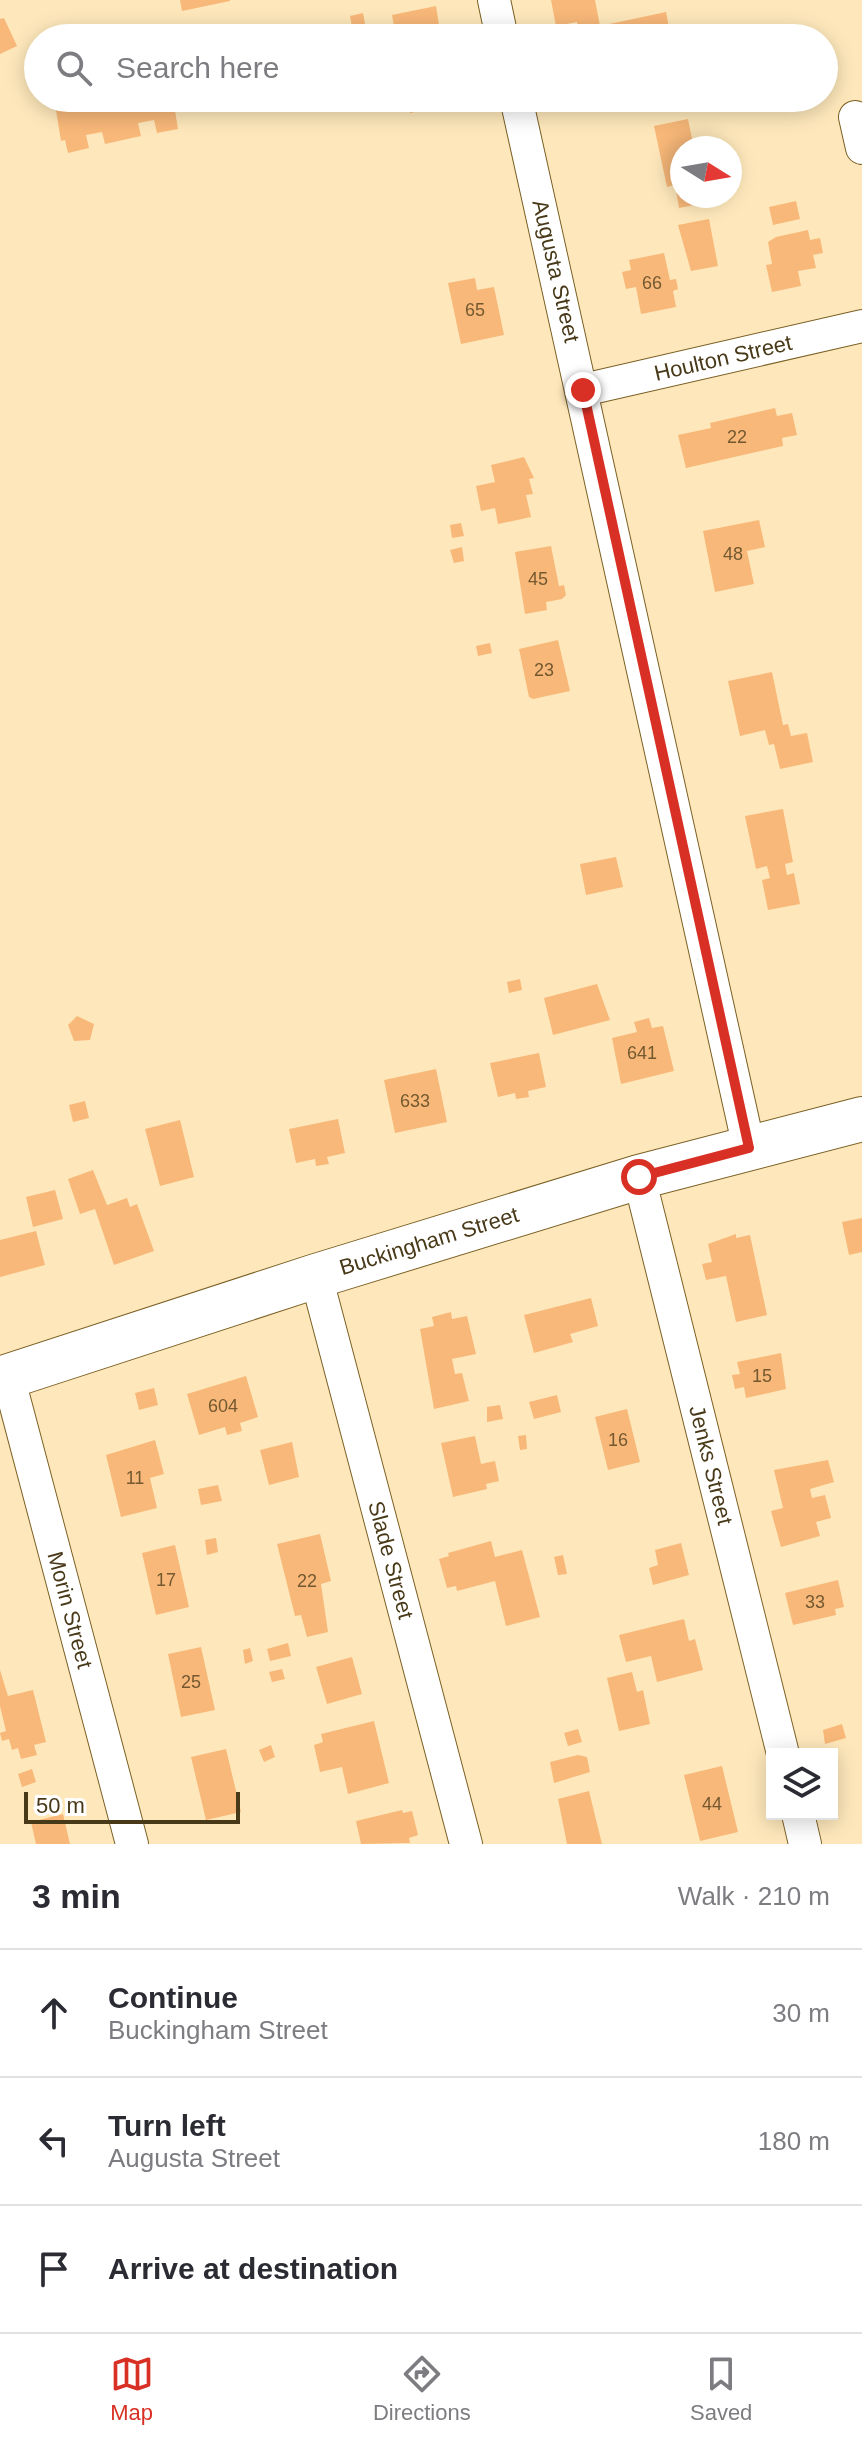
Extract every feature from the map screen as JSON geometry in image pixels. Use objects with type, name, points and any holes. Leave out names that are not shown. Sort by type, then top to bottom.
[{"type":"main road","name":"Buckingham Street","points":[[4,1377],[316,1276],[639,1177],[862,1119]]},
{"type":"street","points":[[494,0],[499,24]]},
{"type":"street","name":"Augusta Street","points":[[519,112],[749,1148]]},
{"type":"street","points":[[855,117],[862,148]]},
{"type":"street","name":"Houlton Street","points":[[583,390],[862,326]]},
{"type":"street","name":"Jenks Street","points":[[639,1177],[782,1748]]},
{"type":"street","name":"Slade Street","points":[[316,1276],[466,1844]]},
{"type":"street","name":"Morin Street","points":[[4,1377],[132,1844]]},
{"type":"street","points":[[799,1820],[805,1844]]},
{"type":"building","points":[[180,0],[230,0],[230,1],[182,11]]},
{"type":"building","points":[[551,0],[595,0],[600,24],[556,24]]},
{"type":"building","points":[[436,6],[439,24],[394,24],[392,15]]},
{"type":"building","points":[[666,12],[668,24],[609,24]]},
{"type":"building","points":[[363,13],[365,24],[352,24],[350,16]]},
{"type":"building","points":[[4,18],[17,46],[0,54],[0,19]]},
{"type":"building","points":[[56,112],[175,112],[178,129],[157,133],[154,120],[138,123],[141,136],[105,144],[102,132],[86,135],[89,148],[68,153],[65,140],[61,141]]},
{"type":"building","points":[[688,119],[692,136],[670,136],[670,186],[667,187],[654,126]]},
{"type":"building","points":[[796,201],[800,219],[773,225],[769,207]]},
{"type":"building","points":[[709,219],[718,266],[691,271],[678,225]]},
{"type":"building","points":[[808,230],[810,240],[820,238],[823,253],[813,255],[816,268],[798,271],[801,286],[772,292],[766,265],[772,264],[768,242],[776,237]]},
{"type":"building","points":[[664,253],[670,280],[676,279],[678,289],[673,291],[676,307],[641,314],[636,287],[626,289],[622,272],[631,270],[629,260]]},
{"type":"building","points":[[475,278],[477,290],[494,287],[504,335],[461,344],[448,283]]},
{"type":"building","points":[[775,408],[777,416],[792,413],[797,435],[782,438],[783,446],[686,468],[678,435],[711,428],[710,423]]},
{"type":"building","points":[[524,457],[534,478],[529,479],[533,494],[526,495],[531,517],[498,524],[495,508],[481,511],[476,486],[495,482],[491,465]]},
{"type":"building","points":[[759,520],[765,547],[747,551],[754,584],[715,592],[703,531]]},
{"type":"building","points":[[461,523],[464,536],[452,538],[450,525]]},
{"type":"building","points":[[551,546],[559,586],[564,585],[566,595],[562,599],[546,602],[547,610],[525,614],[515,552]]},
{"type":"building","points":[[462,547],[464,561],[454,563],[450,550]]},
{"type":"building","points":[[558,640],[570,691],[533,699],[529,697],[519,649]]},
{"type":"building","points":[[490,643],[492,653],[478,656],[476,646]]},
{"type":"building","points":[[772,672],[783,725],[788,724],[791,736],[807,733],[813,762],[780,769],[774,744],[769,745],[765,730],[740,736],[728,681]]},
{"type":"building","points":[[783,809],[793,862],[785,864],[787,875],[794,873],[800,904],[768,910],[762,880],[770,878],[767,866],[756,869],[745,816]]},
{"type":"building","points":[[616,857],[623,887],[586,895],[580,864]]},
{"type":"building","points":[[520,979],[522,990],[509,993],[507,982]]},
{"type":"building","points":[[597,984],[610,1020],[553,1035],[544,998]]},
{"type":"building","points":[[77,1016],[94,1024],[90,1040],[74,1041],[68,1025]]},
{"type":"building","points":[[649,1018],[652,1028],[663,1026],[674,1071],[621,1084],[612,1038],[637,1032],[634,1022]]},
{"type":"building","points":[[539,1053],[546,1087],[528,1091],[529,1097],[516,1099],[515,1093],[498,1097],[490,1063]]},
{"type":"building","points":[[436,1069],[447,1122],[395,1133],[384,1080]]},
{"type":"building","points":[[85,1101],[89,1118],[73,1122],[69,1105]]},
{"type":"building","points":[[338,1119],[345,1153],[327,1157],[329,1164],[316,1166],[315,1159],[296,1163],[289,1129]]},
{"type":"building","points":[[180,1120],[194,1177],[160,1186],[145,1129]]},
{"type":"building","points":[[93,1170],[107,1205],[127,1198],[130,1207],[137,1204],[154,1251],[114,1265],[95,1209],[80,1214],[68,1179]]},
{"type":"building","points":[[55,1190],[63,1219],[33,1227],[26,1197]]},
{"type":"building","points":[[862,1218],[862,1252],[849,1255],[842,1222]]},
{"type":"building","points":[[36,1231],[45,1265],[0,1277],[0,1240]]},
{"type":"building","points":[[736,1234],[736,1238],[750,1235],[767,1315],[736,1322],[726,1276],[706,1280],[702,1264],[712,1262],[708,1244]]},
{"type":"building","points":[[591,1298],[598,1326],[570,1334],[573,1342],[534,1353],[524,1315]]},
{"type":"building","points":[[451,1312],[452,1319],[467,1316],[476,1354],[452,1359],[455,1374],[462,1373],[469,1401],[434,1409],[420,1329],[434,1326],[432,1317]]},
{"type":"building","points":[[781,1353],[786,1389],[746,1398],[744,1387],[735,1389],[732,1375],[740,1374],[737,1362]]},
{"type":"building","points":[[246,1376],[258,1417],[240,1423],[242,1431],[227,1435],[225,1427],[199,1435],[187,1394]]},
{"type":"building","points":[[154,1388],[158,1405],[139,1410],[135,1393]]},
{"type":"building","points":[[557,1395],[561,1412],[534,1419],[529,1402]]},
{"type":"building","points":[[500,1405],[503,1419],[487,1422],[487,1407]]},
{"type":"building","points":[[627,1409],[640,1462],[608,1470],[595,1417]]},
{"type":"building","points":[[526,1435],[527,1449],[520,1450],[518,1436]]},
{"type":"building","points":[[475,1436],[481,1464],[495,1461],[499,1481],[486,1484],[487,1489],[453,1497],[441,1443]]},
{"type":"building","points":[[155,1440],[164,1474],[150,1478],[157,1508],[121,1517],[106,1455]]},
{"type":"building","points":[[292,1442],[299,1477],[269,1485],[260,1450]]},
{"type":"building","points":[[828,1460],[834,1482],[810,1489],[812,1498],[825,1495],[831,1518],[816,1522],[820,1536],[781,1547],[771,1511],[783,1508],[774,1470]]},
{"type":"building","points":[[218,1485],[222,1501],[201,1505],[198,1489]]},
{"type":"building","points":[[320,1534],[331,1581],[321,1584],[328,1632],[307,1637],[301,1615],[295,1616],[277,1544]]},
{"type":"building","points":[[216,1538],[218,1552],[207,1555],[205,1540]]},
{"type":"building","points":[[491,1541],[495,1557],[522,1550],[540,1617],[506,1626],[495,1581],[457,1591],[456,1586],[447,1588],[439,1559],[449,1556],[448,1553]]},
{"type":"building","points":[[681,1543],[689,1575],[653,1585],[649,1568],[658,1565],[655,1550]]},
{"type":"building","points":[[175,1545],[189,1607],[156,1615],[142,1553]]},
{"type":"building","points":[[563,1555],[567,1574],[558,1575],[554,1557]]},
{"type":"building","points":[[838,1580],[844,1607],[835,1609],[836,1615],[793,1625],[785,1593]]},
{"type":"building","points":[[684,1619],[689,1641],[695,1639],[703,1670],[657,1682],[651,1656],[626,1662],[619,1635]]},
{"type":"building","points":[[288,1643],[291,1656],[270,1661],[267,1649]]},
{"type":"building","points":[[201,1647],[215,1710],[181,1717],[168,1654]]},
{"type":"building","points":[[250,1648],[253,1661],[245,1664],[243,1650]]},
{"type":"building","points":[[352,1657],[362,1694],[327,1704],[316,1667]]},
{"type":"building","points":[[282,1669],[285,1679],[272,1682],[269,1672]]},
{"type":"building","points":[[0,1670],[8,1696],[33,1690],[46,1742],[34,1745],[37,1755],[21,1759],[18,1748],[12,1750],[9,1739],[2,1741],[0,1733],[6,1731],[0,1706]]},
{"type":"building","points":[[632,1672],[637,1692],[643,1690],[650,1724],[619,1731],[607,1678]]},
{"type":"building","points":[[374,1721],[389,1783],[348,1794],[342,1767],[320,1772],[314,1745],[323,1742],[321,1734]]},
{"type":"building","points":[[842,1724],[846,1738],[825,1744],[823,1730]]},
{"type":"building","points":[[578,1729],[582,1742],[568,1746],[564,1733]]},
{"type":"building","points":[[271,1745],[275,1757],[264,1762],[259,1750]]},
{"type":"building","points":[[226,1749],[241,1812],[206,1820],[191,1757]]},
{"type":"building","points":[[578,1755],[587,1757],[590,1772],[554,1783],[550,1762]]},
{"type":"building","points":[[722,1766],[738,1832],[700,1841],[684,1775]]},
{"type":"building","points":[[32,1769],[36,1782],[22,1787],[18,1774]]},
{"type":"building","points":[[589,1791],[602,1844],[567,1844],[558,1799]]},
{"type":"building","points":[[402,1810],[403,1813],[412,1811],[418,1835],[409,1838],[410,1843],[361,1844],[356,1821]]},
{"type":"building","points":[[63,1814],[70,1844],[36,1844],[31,1822]]},
{"type":"route","points":[[583,390],[749,1148],[639,1177]]}]
